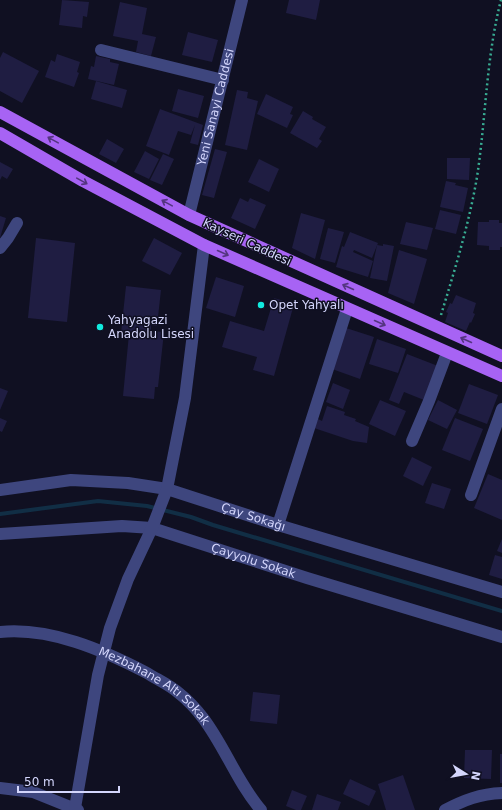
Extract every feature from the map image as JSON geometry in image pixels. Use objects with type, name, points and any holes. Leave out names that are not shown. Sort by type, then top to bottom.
[{"type":"main road","name":"Kayseri Caddesi","points":[[0,112],[189,215],[502,356]]},
{"type":"main road","name":"Kayseri Caddesi","points":[[0,133],[83,181],[204,245],[502,376]]},
{"type":"street","name":"Yeni Sanayi Caddesi","points":[[189,215],[242,0]]},
{"type":"street","points":[[101,50],[223,80]]},
{"type":"street","points":[[0,248],[17,223]]},
{"type":"street","points":[[0,788],[34,792],[77,809],[103,652],[128,579],[152,528],[167,491],[185,398],[204,245]]},
{"type":"street","points":[[278,525],[347,309]]},
{"type":"street","points":[[412,441],[447,352]]},
{"type":"street","points":[[471,495],[502,409]]},
{"type":"street","name":"Çay Sokağı","points":[[0,490],[71,480],[128,483],[167,491],[502,592]]},
{"type":"street","name":"Çayyolu Sokak","points":[[0,534],[122,526],[152,528],[502,637]]},
{"type":"street","name":"Mezbahane Altı Sokak","points":[[0,632],[18,631],[44,634],[78,643],[116,657],[179,693],[204,719],[246,791],[261,810]]},
{"type":"street","points":[[445,810],[476,796],[502,793]]},
{"type":"path","points":[[437,327],[464,240],[471,210],[482,137],[488,73],[501,0]]},
{"type":"building","points":[[62,0],[89,2],[87,17],[83,16],[82,28],[59,25]]},
{"type":"building","points":[[289,0],[320,0],[316,20],[286,13]]},
{"type":"building","points":[[120,2],[147,8],[142,34],[156,37],[151,56],[136,52],[138,41],[113,36]]},
{"type":"building","points":[[188,32],[218,40],[212,62],[182,55]]},
{"type":"building","points":[[3,52],[39,71],[22,103],[0,91],[0,58]]},
{"type":"building","points":[[57,54],[80,62],[77,72],[79,73],[74,87],[45,77],[51,60],[55,62]]},
{"type":"building","points":[[96,56],[110,59],[110,62],[119,64],[114,85],[88,79],[91,66],[94,67]]},
{"type":"building","points":[[96,81],[127,90],[122,108],[91,99]]},
{"type":"building","points":[[178,89],[204,96],[198,118],[172,111]]},
{"type":"building","points":[[237,90],[248,92],[247,98],[258,101],[247,150],[225,145]]},
{"type":"building","points":[[266,94],[293,107],[290,114],[293,115],[287,128],[257,114]]},
{"type":"building","points":[[160,109],[203,125],[198,145],[190,143],[195,125],[191,135],[178,131],[169,155],[146,146]]},
{"type":"building","points":[[303,111],[313,117],[312,119],[326,127],[319,139],[322,141],[317,148],[290,133]]},
{"type":"building","points":[[107,139],[124,149],[116,163],[99,154]]},
{"type":"building","points":[[215,149],[227,152],[214,198],[202,195]]},
{"type":"building","points":[[145,151],[159,159],[149,179],[134,172]]},
{"type":"building","points":[[163,154],[174,159],[162,185],[150,180]]},
{"type":"building","points":[[447,158],[470,158],[469,180],[447,179]]},
{"type":"building","points":[[259,159],[279,169],[269,192],[248,182]]},
{"type":"building","points":[[0,162],[13,169],[7,179],[2,176],[0,180]]},
{"type":"building","points":[[446,181],[468,188],[463,212],[440,207]]},
{"type":"building","points":[[240,198],[248,202],[250,198],[266,205],[255,229],[231,218]]},
{"type":"building","points":[[440,210],[461,215],[456,234],[435,229]]},
{"type":"building","points":[[301,213],[325,220],[315,259],[292,248]]},
{"type":"building","points":[[0,216],[6,218],[0,238]]},
{"type":"building","points":[[489,220],[499,220],[499,223],[502,223],[502,247],[500,247],[500,250],[489,250],[489,246],[477,245],[478,222],[489,222]]},
{"type":"building","points":[[406,222],[433,228],[427,250],[400,244]]},
{"type":"building","points":[[328,228],[344,232],[335,263],[320,259]]},
{"type":"building","points":[[350,232],[378,243],[372,258],[354,250],[353,252],[373,261],[368,277],[336,267],[342,246],[344,247]]},
{"type":"building","points":[[36,238],[75,243],[67,322],[28,318]]},
{"type":"building","points":[[154,238],[182,253],[170,275],[142,261]]},
{"type":"building","points":[[383,244],[394,246],[387,281],[370,278],[377,245],[383,246]]},
{"type":"building","points":[[399,250],[427,259],[414,304],[388,293]]},
{"type":"building","points":[[216,277],[244,286],[235,317],[206,308]]},
{"type":"building","points":[[126,286],[161,290],[157,326],[151,325],[151,331],[164,332],[158,387],[155,387],[154,399],[123,396],[129,334],[121,333]]},
{"type":"building","points":[[456,295],[476,303],[473,313],[475,314],[466,331],[445,322],[448,313],[446,312]]},
{"type":"building","points":[[274,298],[294,304],[274,376],[253,370],[257,357],[222,347],[230,321],[264,331]]},
{"type":"building","points":[[346,328],[374,337],[360,379],[332,369]]},
{"type":"building","points":[[377,339],[406,349],[398,373],[369,364]]},
{"type":"building","points":[[407,354],[438,366],[424,400],[404,392],[399,404],[389,400]]},
{"type":"building","points":[[333,383],[350,390],[343,409],[326,402]]},
{"type":"building","points":[[469,384],[498,395],[487,424],[458,413]]},
{"type":"building","points":[[0,388],[8,391],[0,410]]},
{"type":"building","points":[[380,400],[406,411],[395,436],[369,424]]},
{"type":"building","points":[[438,400],[457,410],[447,429],[428,420]]},
{"type":"building","points":[[327,406],[345,412],[344,415],[356,419],[355,421],[369,427],[367,443],[353,441],[314,428],[318,419],[322,421]]},
{"type":"building","points":[[0,418],[7,421],[2,432],[0,431]]},
{"type":"building","points":[[455,418],[483,429],[470,461],[442,450]]},
{"type":"building","points":[[412,457],[432,467],[423,486],[403,476]]},
{"type":"building","points":[[488,474],[502,480],[502,520],[474,508]]},
{"type":"building","points":[[432,483],[451,489],[444,509],[425,503]]},
{"type":"building","points":[[502,539],[502,553],[497,551]]},
{"type":"building","points":[[495,555],[502,557],[502,579],[489,575]]},
{"type":"building","points":[[253,692],[280,695],[277,724],[250,721]]},
{"type":"building","points":[[465,750],[492,750],[491,779],[464,778]]},
{"type":"building","points":[[500,754],[502,754],[502,783],[500,783]]},
{"type":"building","points":[[403,775],[415,810],[386,810],[378,784]]},
{"type":"building","points":[[350,779],[376,791],[369,806],[343,794]]},
{"type":"building","points":[[292,790],[307,796],[301,810],[296,810],[286,806]]},
{"type":"building","points":[[317,794],[341,802],[338,810],[312,810]]},
{"type":"waterway","points":[[0,514],[98,501],[147,506],[191,517],[213,525],[502,611]]},
{"type":"place","name":"Opet Yahyalı","points":[[261,305]]},
{"type":"place","name":"Yahyagazi Anadolu Lisesi","points":[[100,327]]}]
